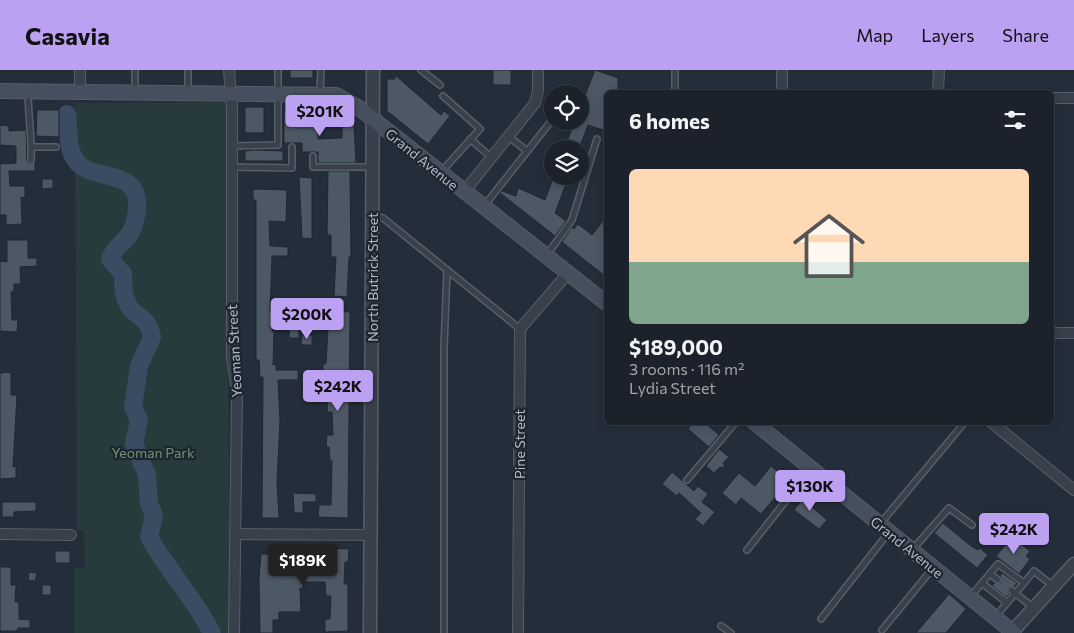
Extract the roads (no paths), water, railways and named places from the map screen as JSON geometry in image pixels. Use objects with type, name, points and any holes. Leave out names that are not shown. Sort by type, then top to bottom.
[{"type":"main road","name":"Grand Avenue","points":[[0,91],[320,93],[342,97],[372,118],[604,301]]},
{"type":"main road","name":"Grand Avenue","points":[[758,425],[1012,632]]},
{"type":"street","points":[[80,70],[80,91]]},
{"type":"street","name":"Yeoman Street","points":[[229,70],[232,146],[232,356],[237,392],[234,633]]},
{"type":"street","name":"North Butrick Street","points":[[370,633],[373,70]]},
{"type":"street","points":[[464,192],[535,103],[538,91],[538,70]]},
{"type":"street","points":[[782,70],[782,90]]},
{"type":"street","points":[[938,90],[939,70]]},
{"type":"street","points":[[1054,98],[1074,98]]},
{"type":"street","points":[[520,329],[568,273]]},
{"type":"street","name":"Pine Street","points":[[518,633],[520,329]]},
{"type":"street","points":[[1054,333],[1074,333]]},
{"type":"street","points":[[995,425],[1074,490]]},
{"type":"street","points":[[0,534],[71,535]]},
{"type":"street","points":[[235,534],[370,535]]},
{"type":"street","points":[[1012,632],[1074,564]]},
{"type":"lane","points":[[135,70],[135,92]]},
{"type":"lane","points":[[188,70],[188,92]]},
{"type":"lane","points":[[232,146],[278,145],[278,70]]},
{"type":"lane","points":[[320,93],[321,70]]},
{"type":"lane","points":[[421,70],[440,85]]},
{"type":"lane","points":[[675,70],[675,90]]},
{"type":"lane","points":[[28,91],[31,160]]},
{"type":"lane","points":[[440,173],[480,129],[443,96]]},
{"type":"lane","points":[[484,206],[544,130]]},
{"type":"lane","points":[[508,136],[528,152]]},
{"type":"lane","points":[[470,139],[491,157]]},
{"type":"lane","points":[[546,256],[572,220],[597,139]]},
{"type":"lane","points":[[232,168],[292,168],[292,146]]},
{"type":"lane","points":[[31,147],[56,147]]},
{"type":"lane","points":[[313,156],[313,167],[372,168]]},
{"type":"lane","points":[[372,216],[383,218],[520,329]]},
{"type":"lane","points":[[444,633],[444,347],[447,270]]},
{"type":"lane","points":[[687,480],[733,425]]},
{"type":"lane","points":[[821,619],[885,528],[963,425]]},
{"type":"lane","points":[[747,550],[811,469]]},
{"type":"lane","points":[[912,550],[949,508],[972,525]]},
{"type":"lane","points":[[970,597],[998,564],[1024,583]]},
{"type":"lane","points":[[882,630],[933,568]]},
{"type":"lane","points":[[995,618],[1013,592],[1034,571],[1053,586]]},
{"type":"lane","points":[[990,574],[998,580]]},
{"type":"lane","points":[[982,583],[1007,603]]},
{"type":"lane","points":[[1013,592],[1034,608]]},
{"type":"lane","points":[[721,626],[730,633]]},
{"type":"waterway","points":[[67,114],[71,152],[81,166],[127,182],[134,191],[137,204],[134,225],[129,235],[115,250],[110,259],[123,274],[124,292],[128,305],[149,326],[152,337],[139,366],[133,407],[139,420],[134,444],[147,475],[149,503],[154,516],[149,537],[164,562],[198,608],[212,633]]},
{"type":"park label","name":"Yeoman Park","points":[[153,452]]}]
